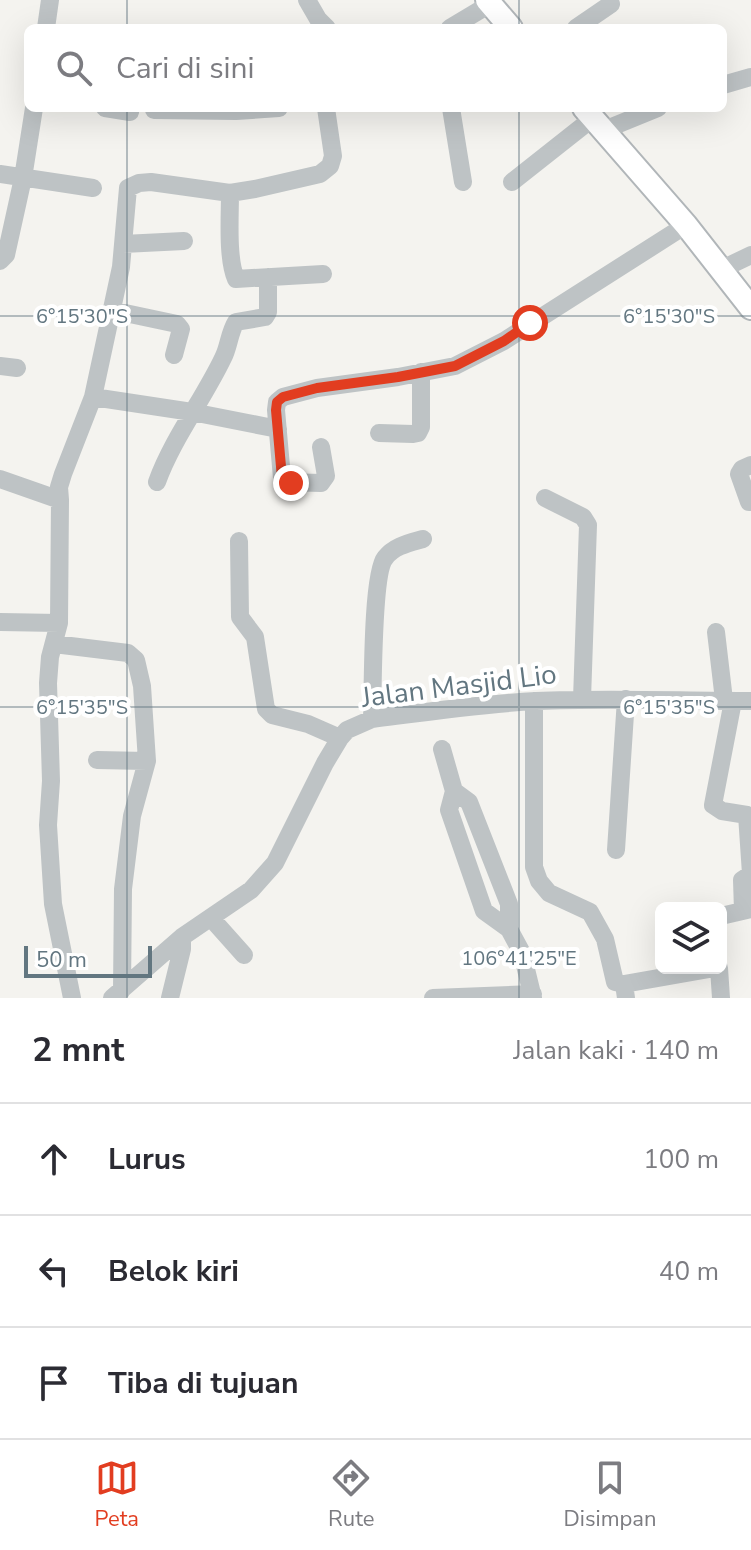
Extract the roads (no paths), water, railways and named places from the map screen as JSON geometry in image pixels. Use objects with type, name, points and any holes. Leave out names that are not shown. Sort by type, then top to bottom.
[{"type":"main road","points":[[489,2],[508,24]]},
{"type":"main road","points":[[594,119],[686,225],[751,308]]},
{"type":"street","points":[[47,24],[50,0]]},
{"type":"street","points":[[307,0],[323,24]]},
{"type":"street","points":[[456,24],[489,2]]},
{"type":"street","points":[[582,24],[611,4]]},
{"type":"street","points":[[727,84],[751,77]]},
{"type":"street","points":[[0,261],[6,255],[33,112]]},
{"type":"street","points":[[72,998],[53,904],[48,825],[51,781],[48,683],[50,657],[59,623],[59,487],[93,397],[121,267],[126,192],[131,186],[151,182],[230,193],[320,174],[330,166],[333,156],[327,112]]},
{"type":"street","points":[[452,112],[463,182]]},
{"type":"street","points":[[512,182],[594,119],[635,112]]},
{"type":"street","points":[[0,174],[93,188]]},
{"type":"street","points":[[230,193],[233,273],[236,279],[323,274]]},
{"type":"street","points":[[321,447],[326,476],[321,483],[284,482],[277,402],[283,397],[317,388],[455,366],[504,341],[686,225]]},
{"type":"street","points":[[123,244],[184,241]]},
{"type":"street","points":[[720,270],[751,255]]},
{"type":"street","points":[[157,482],[192,412],[225,356],[233,326],[236,322],[265,317],[268,312],[268,277]]},
{"type":"street","points":[[111,310],[177,324],[181,329],[174,355]]},
{"type":"street","points":[[379,433],[418,433],[421,427],[421,372]]},
{"type":"street","points":[[93,397],[278,429]]},
{"type":"street","points":[[751,465],[739,474],[751,502]]},
{"type":"street","points":[[0,479],[60,500]]},
{"type":"street","points":[[545,498],[583,517],[588,525],[582,699]]},
{"type":"street","points":[[372,719],[380,566],[394,549],[423,539]]},
{"type":"street","points":[[239,541],[240,617],[255,637],[266,709],[272,715],[308,724],[340,738]]},
{"type":"street","points":[[0,622],[59,623]]},
{"type":"street","points":[[716,632],[736,700],[713,805],[722,811],[747,815],[751,874],[742,880],[747,910],[727,915]]},
{"type":"street","points":[[54,644],[128,653],[136,660],[142,686],[147,761],[132,816],[123,889],[117,994]]},
{"type":"street","name":"Jalan Masjid Lio","points":[[117,994],[182,937],[251,890],[275,863],[325,763],[347,730],[372,719],[492,704],[582,699],[736,700]]},
{"type":"street","points":[[616,850],[626,699]]},
{"type":"street","points":[[534,701],[534,867],[539,881],[549,893],[590,912],[605,939],[615,982],[625,991],[693,974]]},
{"type":"street","points":[[433,998],[533,996],[522,953],[509,929],[509,904],[469,802],[454,791],[442,749]]},
{"type":"street","points":[[97,760],[147,761]]},
{"type":"street","points":[[211,918],[244,955]]},
{"type":"street","points":[[170,998],[182,937]]},
{"type":"street","points":[[718,974],[721,998]]}]
